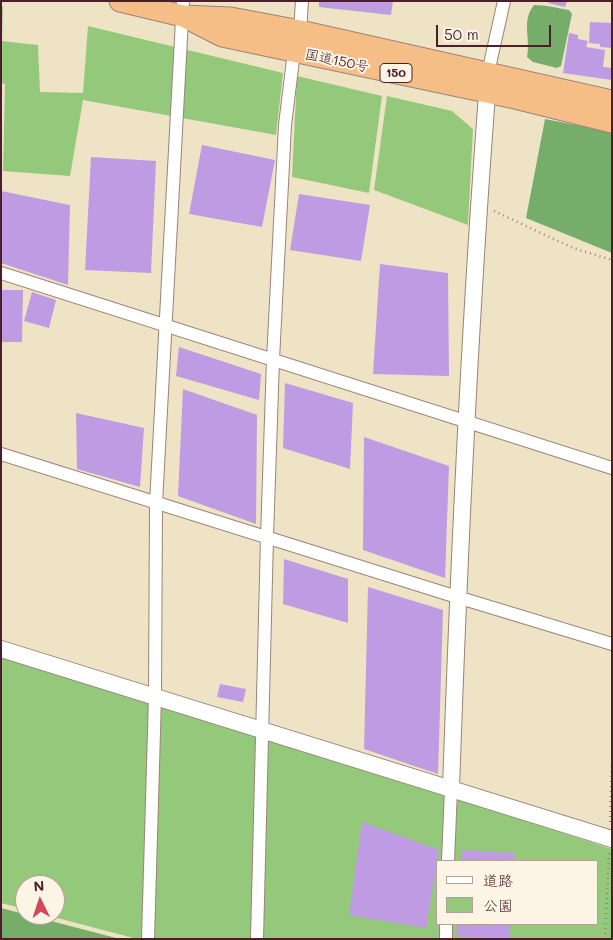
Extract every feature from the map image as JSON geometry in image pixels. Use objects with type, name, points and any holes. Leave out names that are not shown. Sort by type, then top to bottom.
[{"type":"highway","name":"国道150号","points":[[120,1],[183,9],[300,31],[487,83],[515,98],[612,122]]},
{"type":"highway","name":"国道150号","points":[[183,9],[222,36],[294,52],[612,102]]},
{"type":"street","points":[[300,31],[302,1]]},
{"type":"street","points":[[448,860],[457,597],[479,204],[487,83],[504,1]]},
{"type":"street","points":[[148,939],[155,697],[156,503],[183,9]]},
{"type":"street","points":[[257,939],[267,537],[274,360],[285,125],[294,52]]},
{"type":"street","points":[[1,274],[612,468]]},
{"type":"street","points":[[1,454],[612,644]]},
{"type":"street","points":[[1,649],[611,839]]},
{"type":"street","points":[[446,925],[446,939]]},
{"type":"path","points":[[479,204],[572,248],[612,260]]},
{"type":"path","points":[[605,939],[611,839],[612,762]]},
{"type":"green space","points":[[534,5],[569,10],[572,14],[561,66],[557,68],[533,62],[527,57],[527,23],[530,11]]},
{"type":"green space","points":[[1,7],[3,7],[2,41],[38,45],[40,92],[83,93],[88,26],[283,73],[276,135],[83,100],[70,176],[3,171],[5,84],[1,83]]},
{"type":"green space","points":[[297,76],[382,96],[369,193],[292,177]]},
{"type":"green space","points":[[387,96],[452,111],[473,129],[468,225],[374,190]]},
{"type":"green space","points":[[545,119],[612,132],[612,253],[526,218]]},
{"type":"green space","points":[[1,649],[612,849],[612,939],[137,939],[65,920],[65,875],[15,875],[15,906],[1,903]]},
{"type":"green space","points":[[1,908],[15,912],[15,925],[65,925],[120,939],[1,939]]},
{"type":"building","points":[[319,1],[393,1],[391,15],[319,7]]},
{"type":"building","points":[[549,1],[567,1],[565,7],[548,3]]},
{"type":"building","points":[[590,22],[612,23],[612,48],[600,47],[600,44],[589,43]]},
{"type":"building","points":[[569,33],[578,35],[578,39],[588,41],[586,47],[605,50],[603,67],[612,68],[612,80],[563,73]]},
{"type":"building","points":[[202,145],[275,160],[262,227],[189,214]]},
{"type":"building","points":[[91,157],[156,161],[151,273],[85,270]]},
{"type":"building","points":[[1,191],[70,205],[68,285],[1,263]]},
{"type":"building","points":[[299,194],[370,205],[361,261],[290,250]]},
{"type":"building","points":[[380,264],[448,273],[449,376],[373,374]]},
{"type":"building","points":[[1,290],[23,290],[22,342],[1,342]]},
{"type":"building","points":[[32,292],[56,300],[49,328],[24,321]]},
{"type":"building","points":[[179,347],[261,374],[259,400],[176,376]]},
{"type":"building","points":[[285,383],[353,403],[350,469],[283,448]]},
{"type":"building","points":[[183,389],[257,415],[256,524],[178,496]]},
{"type":"building","points":[[76,413],[144,428],[140,487],[77,469]]},
{"type":"building","points":[[364,437],[449,466],[445,578],[363,550]]},
{"type":"building","points":[[284,559],[348,579],[348,623],[283,604]]},
{"type":"building","points":[[368,587],[443,610],[438,774],[364,749]]},
{"type":"building","points":[[220,684],[246,689],[243,702],[217,697]]},
{"type":"building","points":[[362,822],[439,850],[426,928],[349,915]]},
{"type":"building","points":[[461,850],[515,853],[514,860],[461,860]]},
{"type":"building","points":[[457,925],[510,925],[509,939],[456,936]]}]
